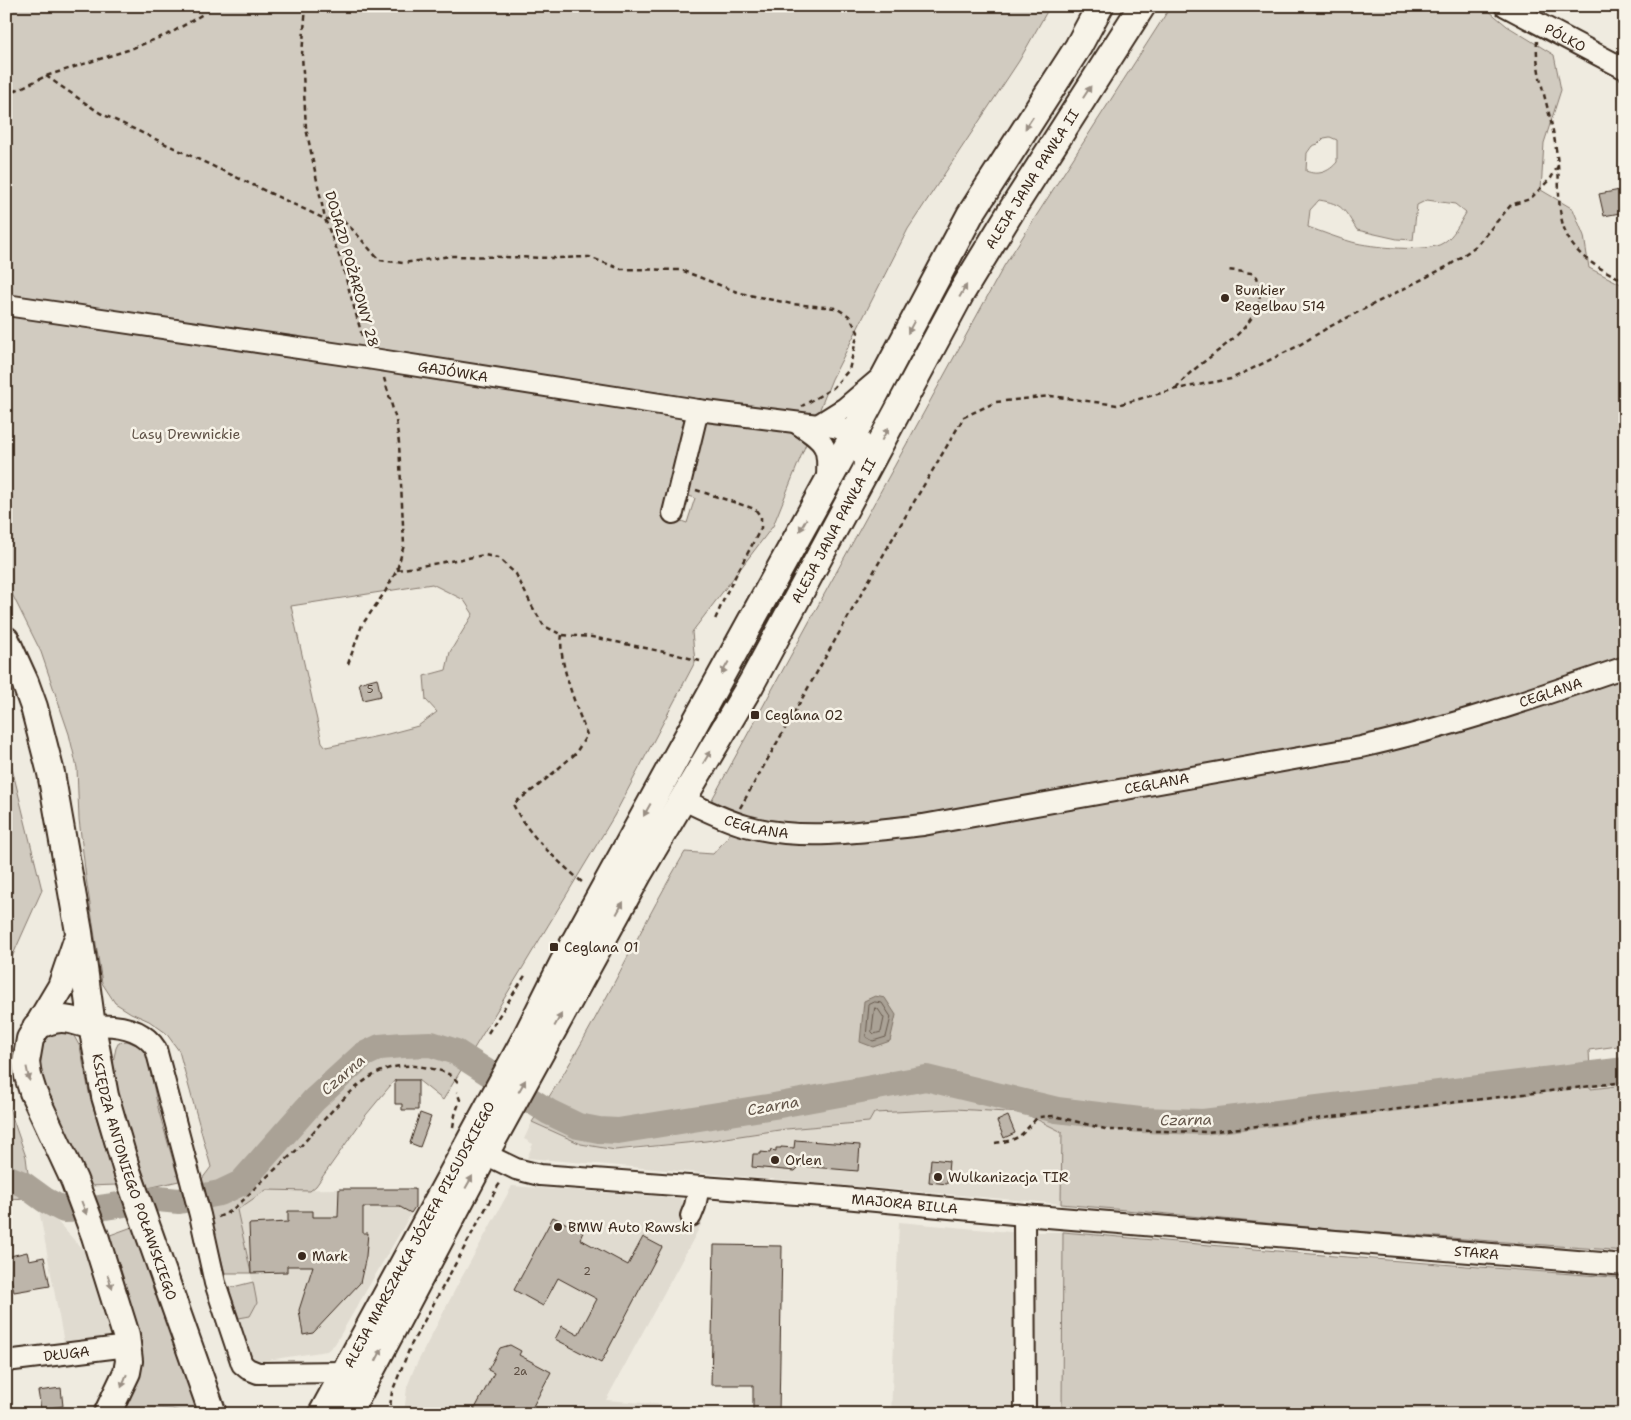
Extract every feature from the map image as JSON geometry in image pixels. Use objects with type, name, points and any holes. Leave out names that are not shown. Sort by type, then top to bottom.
[{"type":"main road","name":"ALEJA JANA PAWŁA II","points":[[525,1059],[567,956],[854,434],[970,215],[1078,47],[1100,6]]},
{"type":"main road","name":"ALEJA JANA PAWŁA II","points":[[525,1059],[639,873],[692,804],[751,684],[939,333],[977,267],[1142,6]]},
{"type":"main road","name":"KSIĘDZA ANTONIEGO POŁAWSKIEGO","points":[[6,640],[34,707],[51,773],[105,1096],[127,1171],[213,1414]]},
{"type":"main road","points":[[79,932],[61,987],[36,1027],[28,1046],[26,1062],[28,1076],[34,1092],[74,1180],[95,1236],[124,1326],[129,1361],[127,1372],[107,1414]]},
{"type":"main road","points":[[36,1027],[50,1020],[61,1018],[92,1026]]},
{"type":"main road","name":"ALEJA MARSZAŁKA JÓZEFA PIŁSUDSKIEGO","points":[[348,1414],[355,1376],[525,1059]]},
{"type":"main road","name":"ALEJA MARSZAŁKA JÓZEFA PIŁSUDSKIEGO","points":[[322,1414],[355,1376],[485,1154],[501,1104]]},
{"type":"main road","points":[[355,1376],[359,1414]]},
{"type":"street","name":"PÓLKO","points":[[1505,6],[1625,69]]},
{"type":"street","name":"GAJÓWKA","points":[[6,305],[372,359],[698,410],[834,427],[854,434]]},
{"type":"street","points":[[818,425],[845,408],[888,371]]},
{"type":"street","points":[[673,513],[698,410]]},
{"type":"street","points":[[796,423],[822,442],[827,450],[827,483]]},
{"type":"street","points":[[854,434],[863,454],[864,466],[862,477]]},
{"type":"street","name":"CEGLANA","points":[[692,804],[732,821],[758,829],[793,834],[850,833],[943,822],[1361,747],[1409,736],[1516,705],[1625,667]]},
{"type":"street","points":[[92,1026],[114,1026],[130,1029],[146,1037],[153,1045],[159,1057],[215,1282],[242,1364],[258,1373],[355,1376]]},
{"type":"street","name":"MAJORA BILLA","points":[[485,1154],[516,1169],[534,1174],[823,1196],[1328,1241]]},
{"type":"street","points":[[691,1216],[696,1206],[698,1187]]},
{"type":"street","points":[[1024,1215],[1025,1414]]},
{"type":"street","name":"STARA","points":[[1328,1241],[1625,1265]]},
{"type":"street","name":"DŁUGA","points":[[6,1361],[128,1346]]},
{"type":"path","name":"DOJAZD POŻAROWY 28","points":[[306,6],[302,54],[306,128],[325,219],[341,261],[372,359],[389,393],[396,420],[399,443],[404,544],[397,570],[385,592],[362,625],[348,664]]},
{"type":"path","points":[[6,95],[46,76],[128,50],[171,33],[203,14]]},
{"type":"path","points":[[1538,24],[1536,49],[1542,87],[1553,131],[1562,221],[1569,240],[1590,264],[1625,281]]},
{"type":"path","points":[[46,76],[100,113],[325,219],[341,220],[354,231],[379,260],[403,264],[451,256],[589,257],[621,269],[680,270],[740,293],[792,304],[836,308],[849,316],[858,332],[849,370],[834,388],[796,410],[796,423]]},
{"type":"path","points":[[732,821],[898,529],[964,418],[996,402],[1051,396],[1117,405],[1176,389],[1231,379],[1450,266],[1476,246],[1511,205],[1530,198],[1551,178],[1558,166]]},
{"type":"path","points":[[1176,389],[1188,375],[1229,342],[1250,321],[1259,304],[1260,290],[1257,277],[1251,273],[1228,270]]},
{"type":"path","points":[[680,485],[754,509],[761,518],[761,528],[727,592],[714,622]]},
{"type":"path","points":[[397,570],[485,555],[498,558],[516,574],[544,626],[562,635],[592,637],[700,661]]},
{"type":"path","points":[[562,635],[563,659],[587,735],[575,754],[538,786],[513,804],[520,820],[554,857],[583,883]]},
{"type":"path","points":[[488,1033],[526,974]]},
{"type":"path","points":[[201,1221],[240,1204],[299,1147],[315,1128],[371,1076],[389,1068],[423,1067],[442,1070],[454,1076],[460,1085]]},
{"type":"path","points":[[995,1143],[1011,1141],[1019,1137],[1038,1117],[1055,1116],[1109,1130],[1207,1132],[1625,1082]]},
{"type":"path","points":[[389,1414],[392,1392],[410,1345],[498,1186],[502,1182]]},
{"type":"shaded area","points":[[955,1109],[1024,1113],[1062,1132],[1061,1204],[527,1158],[533,1144],[524,1139],[532,1122],[581,1144],[615,1150],[634,1150],[786,1129],[869,1122],[873,1113]]},
{"type":"shaded area","points":[[512,1186],[679,1198],[685,1205],[683,1211],[702,1223],[606,1400],[775,1414],[404,1414],[407,1387],[414,1369]]},
{"type":"shaded area","points":[[415,1189],[415,1207],[335,1344],[327,1351],[255,1362],[250,1359],[239,1318],[250,1316],[257,1303],[237,1210],[266,1190]]},
{"type":"shaded area","points":[[37,1199],[92,1260],[116,1337],[64,1343]]},
{"type":"shaded area","points":[[899,1222],[1010,1232],[1063,1232],[1062,1414],[891,1414]]},
{"type":"green space","name":"Lasy Drewnickie","points":[[6,6],[1050,6],[1019,61],[908,229],[832,379],[773,526],[692,632],[695,662],[614,816],[443,1100],[418,1080],[395,1080],[366,1115],[316,1186],[310,1191],[266,1190],[237,1210],[251,1273],[225,1273],[209,1214],[202,1179],[211,1167],[179,1051],[166,1033],[149,1021],[115,1003],[102,983],[79,819],[77,768],[69,734],[41,652],[6,582]],"holes":[[[669,489],[695,498],[687,523],[661,514]],[[432,584],[464,600],[473,614],[450,652],[446,670],[424,676],[426,700],[437,712],[418,726],[326,747],[322,742],[291,606]]]},
{"type":"green space","points":[[1171,6],[1483,6],[1507,26],[1554,55],[1561,90],[1544,143],[1541,190],[1573,209],[1584,236],[1589,268],[1625,286],[1625,1045],[1589,1050],[1591,1089],[1625,1085],[1625,1251],[1330,1229],[1061,1204],[1062,1132],[1024,1113],[955,1109],[874,1113],[869,1122],[786,1129],[706,1141],[615,1150],[581,1144],[532,1122],[554,1090],[593,1023],[685,852],[713,854],[728,837],[734,815],[710,803],[1004,266]],"holes":[[[1330,137],[1337,140],[1337,162],[1323,172],[1306,171],[1307,153],[1312,146],[1318,144],[1324,138]],[[1319,200],[1339,206],[1357,230],[1397,239],[1413,240],[1417,205],[1427,200],[1455,204],[1466,213],[1447,240],[1436,246],[1425,248],[1371,246],[1335,237],[1308,227],[1310,210]]]},
{"type":"green space","points":[[6,744],[42,890],[6,973]]},
{"type":"green space","points":[[67,1030],[74,1036],[80,1047],[90,1097],[117,1185],[87,1186],[36,1069],[42,1035]]},
{"type":"green space","points":[[127,1041],[141,1047],[147,1056],[159,1112],[179,1181],[148,1188],[121,1105],[115,1077],[113,1062],[116,1048],[119,1042]]},
{"type":"green space","points":[[6,1099],[26,1157],[31,1198],[6,1199]]},
{"type":"green space","points":[[132,1227],[203,1414],[189,1414],[172,1409],[152,1408],[135,1414],[114,1414],[124,1398],[102,1238]]},
{"type":"green space","points":[[1063,1232],[1334,1256],[1625,1278],[1625,1414],[1062,1414]]},
{"type":"green space","points":[[253,1282],[257,1303],[250,1316],[239,1318],[229,1288]]},
{"type":"water","points":[[875,996],[885,998],[896,1015],[890,1041],[873,1047],[860,1042],[864,1001]]},
{"type":"water","points":[[6,1171],[36,1187],[54,1202],[71,1207],[74,1215],[67,1215],[49,1208],[6,1181]]},
{"type":"building","points":[[1620,190],[1621,197],[1625,196],[1625,212],[1604,216],[1599,194]]},
{"type":"building","points":[[377,678],[381,696],[363,700],[359,683]]},
{"type":"building","points":[[395,1080],[418,1080],[418,1110],[402,1110],[402,1104],[395,1104]]},
{"type":"building","points":[[420,1113],[431,1117],[420,1147],[410,1143]]},
{"type":"building","points":[[1008,1116],[1015,1133],[1004,1138],[997,1121]]},
{"type":"building","points":[[795,1140],[860,1145],[858,1171],[800,1166],[795,1171],[752,1167],[753,1154],[761,1154],[761,1152],[770,1153],[771,1150],[776,1151],[776,1148],[781,1147],[794,1148]]},
{"type":"building","points":[[931,1159],[949,1161],[947,1184],[929,1182]]},
{"type":"building","points":[[339,1189],[415,1189],[415,1207],[411,1213],[400,1207],[363,1207],[363,1233],[368,1233],[366,1256],[360,1283],[313,1333],[303,1335],[299,1310],[313,1266],[287,1266],[287,1272],[251,1273],[249,1224],[288,1222],[288,1211],[313,1211],[313,1217],[338,1217]]},
{"type":"building","points":[[553,1217],[583,1232],[580,1239],[628,1265],[643,1237],[662,1247],[601,1363],[555,1339],[562,1326],[578,1335],[597,1299],[558,1278],[543,1306],[514,1290]]},
{"type":"building","points":[[714,1245],[782,1246],[779,1414],[753,1414],[753,1385],[711,1385]]},
{"type":"building","points":[[27,1252],[29,1260],[44,1257],[50,1286],[14,1292],[6,1257]]},
{"type":"building","points":[[510,1345],[521,1351],[519,1355],[551,1372],[529,1414],[472,1414],[494,1373],[488,1370],[500,1348]]},
{"type":"building","points":[[61,1388],[63,1406],[41,1409],[38,1391]]},
{"type":"waterway","name":"Czarna","points":[[6,1177],[23,1184],[45,1200],[64,1210],[92,1209],[158,1199],[179,1201],[220,1193],[241,1183],[314,1100],[363,1055],[380,1047],[403,1045],[431,1044],[456,1052],[549,1112],[578,1126],[618,1131],[774,1106],[926,1078],[1057,1110],[1140,1120],[1203,1122],[1625,1070]]},
{"type":"place","name":"Bunkier Regelbau 514","points":[[1225,298]]},
{"type":"place","name":"Ceglana 02","points":[[755,715]]},
{"type":"place","name":"Ceglana 01","points":[[554,947]]},
{"type":"place","name":"Orlen","points":[[775,1160]]},
{"type":"place","name":"Wulkanizacja TIR","points":[[938,1177]]},
{"type":"place","name":"BMW Auto Rawski","points":[[558,1227]]},
{"type":"place","name":"Mark","points":[[302,1256]]}]
